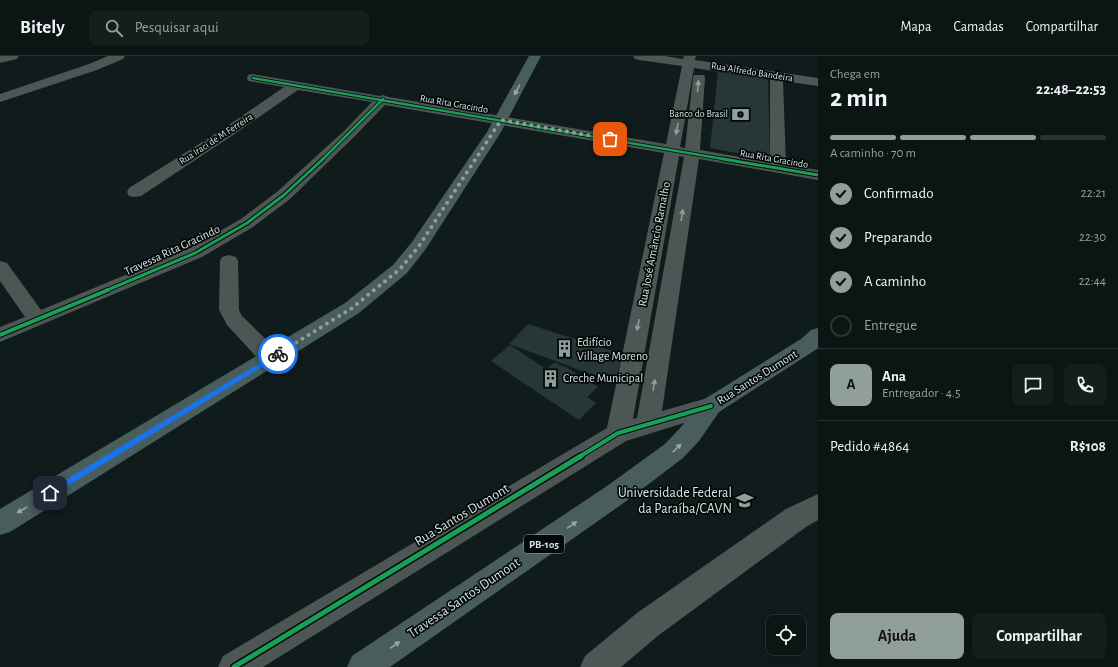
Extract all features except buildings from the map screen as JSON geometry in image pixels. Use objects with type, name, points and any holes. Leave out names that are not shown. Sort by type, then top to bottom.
[{"type":"main road","points":[[0,523],[352,308],[400,269],[419,246],[501,120],[535,56]]},
{"type":"main road","name":"Rua Santos Dumont","points":[[711,406],[808,344],[818,335]]},
{"type":"main road","name":"Travessa Santos Dumont","points":[[363,667],[616,494],[674,451],[690,434],[711,406]]},
{"type":"street","points":[[0,59],[13,56]]},
{"type":"street","points":[[0,98],[93,67],[119,56]]},
{"type":"street","name":"Rua Alfredo Bandeira","points":[[639,56],[695,60],[776,76],[818,82]]},
{"type":"street","name":"Rua José Amâncio Ramalho","points":[[618,433],[673,150],[695,60]]},
{"type":"street","name":"Rua José Amâncio Ramalho","points":[[648,423],[692,152],[695,60]]},
{"type":"street","points":[[776,76],[778,167]]},
{"type":"street","name":"Rua Rita Gracindo","points":[[253,78],[692,152],[818,175]]},
{"type":"street","name":"Rua Iraci de M Ferreira","points":[[135,192],[228,132],[296,85]]},
{"type":"street","name":"Travessa Rita Gracindo","points":[[0,335],[195,253],[247,223],[284,195],[349,134],[383,99]]},
{"type":"street","points":[[656,237],[678,241]]},
{"type":"street","points":[[229,261],[230,310],[234,320],[271,358]]},
{"type":"street","points":[[0,267],[37,319]]},
{"type":"street","name":"Rua Santos Dumont","points":[[234,667],[618,433],[648,423],[711,406]]},
{"type":"street","points":[[596,667],[648,624],[796,518],[818,506]]},
{"type":"cycle path","points":[[253,78],[818,175]]},
{"type":"cycle path","points":[[0,335],[195,253],[247,223],[284,195],[349,134],[383,99]]},
{"type":"cycle path","points":[[234,667],[618,433],[711,406]]},
{"type":"way so far","points":[[278,354],[352,308],[400,269],[419,246],[501,120],[610,139]]},
{"type":"place","name":"Banco do Brasil","points":[[741,114]]},
{"type":"place","name":"Edifício Village Moreno","points":[[564,349]]},
{"type":"place","name":"Creche Municipal","points":[[550,378]]},
{"type":"place","name":"Universidade Federal da Paraíba/CAVN","points":[[745,501]]},
{"type":"route","points":[[50,493],[278,354]]}]
